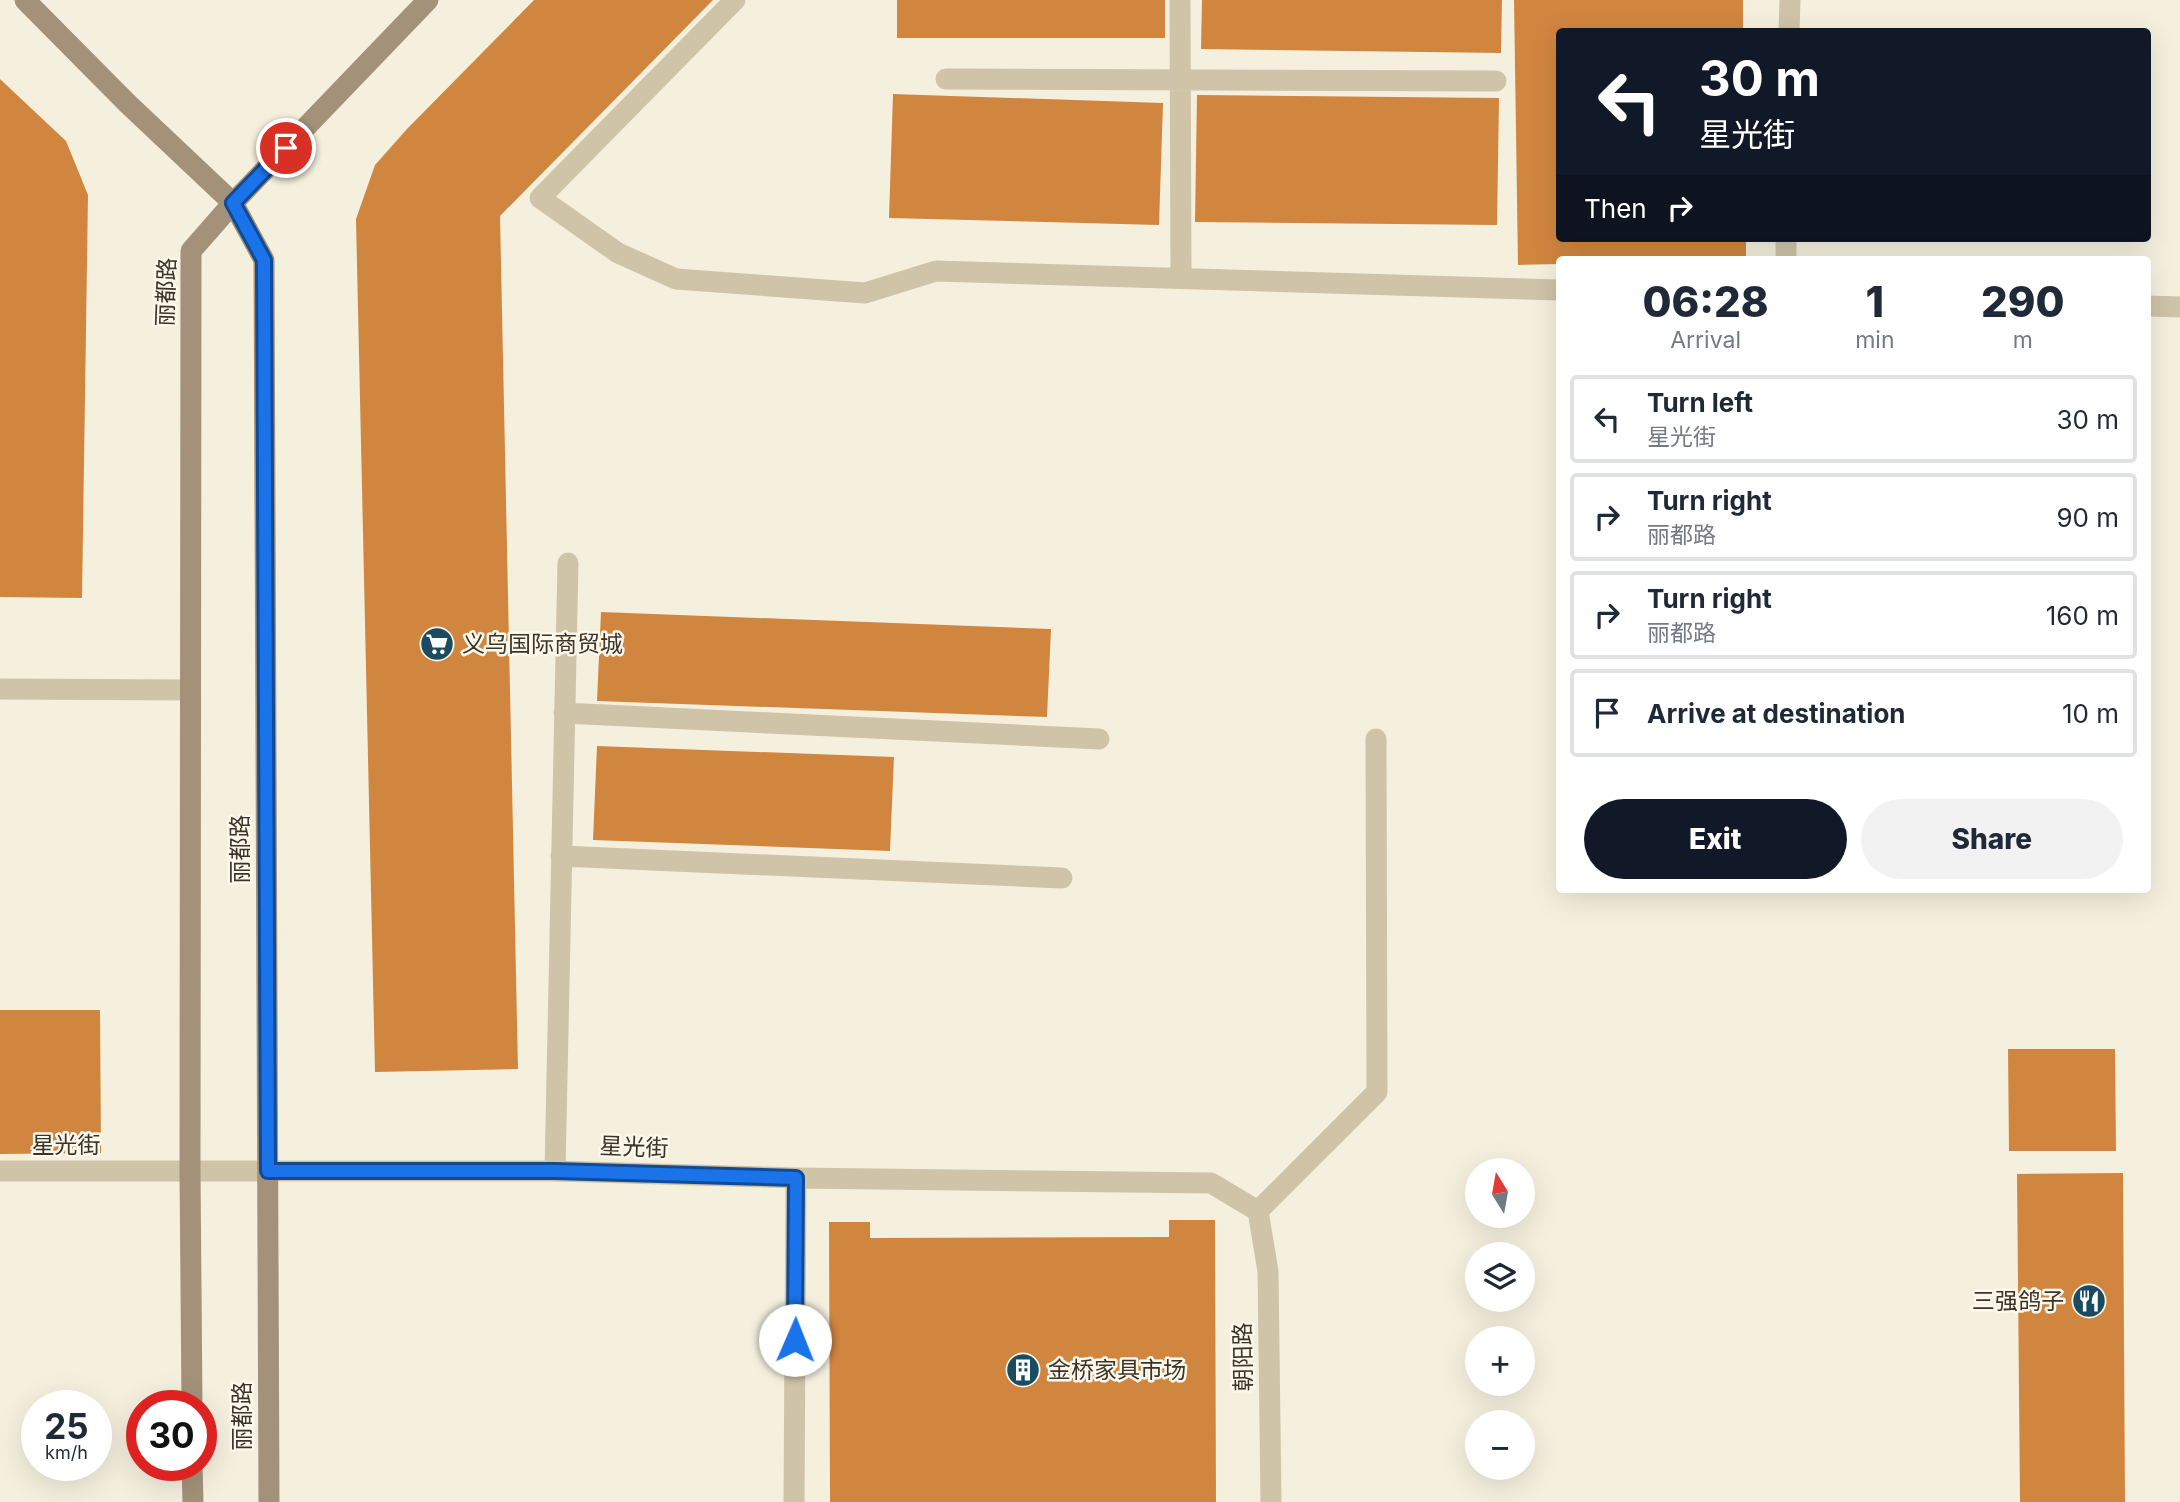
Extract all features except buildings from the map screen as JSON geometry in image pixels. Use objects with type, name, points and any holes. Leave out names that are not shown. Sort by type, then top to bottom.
[{"type":"street","name":"丽都路","points":[[25,0],[127,103],[233,203],[264,260],[269,1502]]},
{"type":"street","name":"丽都路","points":[[192,1390],[191,251],[233,203],[428,0]]},
{"type":"street","points":[[735,0],[540,198],[618,253],[676,279],[865,293],[936,271],[1556,290]]},
{"type":"street","points":[[1180,0],[1181,278]]},
{"type":"street","points":[[1789,28],[1790,0]]},
{"type":"street","points":[[946,79],[1496,81]]},
{"type":"street","points":[[2151,306],[2180,307]]},
{"type":"street","points":[[555,1171],[568,563]]},
{"type":"street","points":[[0,689],[190,690]]},
{"type":"street","points":[[564,713],[1099,739]]},
{"type":"street","points":[[1258,1211],[1377,1092],[1376,739]]},
{"type":"street","points":[[561,856],[1062,878]]},
{"type":"street","name":"星光街","points":[[0,1171],[555,1171],[796,1178],[1211,1183],[1258,1211]]},
{"type":"street","points":[[794,1502],[796,1178]]},
{"type":"street","name":"朝阳路","points":[[1258,1211],[1268,1271],[1271,1502]]},
{"type":"street","points":[[192,1481],[193,1502]]},
{"type":"place","name":"义乌国际商贸城","points":[[437,644]]},
{"type":"place","name":"三强鸽子","points":[[2089,1301]]},
{"type":"place","name":"金桥家具市场","points":[[1023,1370]]},
{"type":"route","points":[[286,148],[233,203],[264,260],[268,1171],[555,1171],[796,1178],[795,1340]]}]
